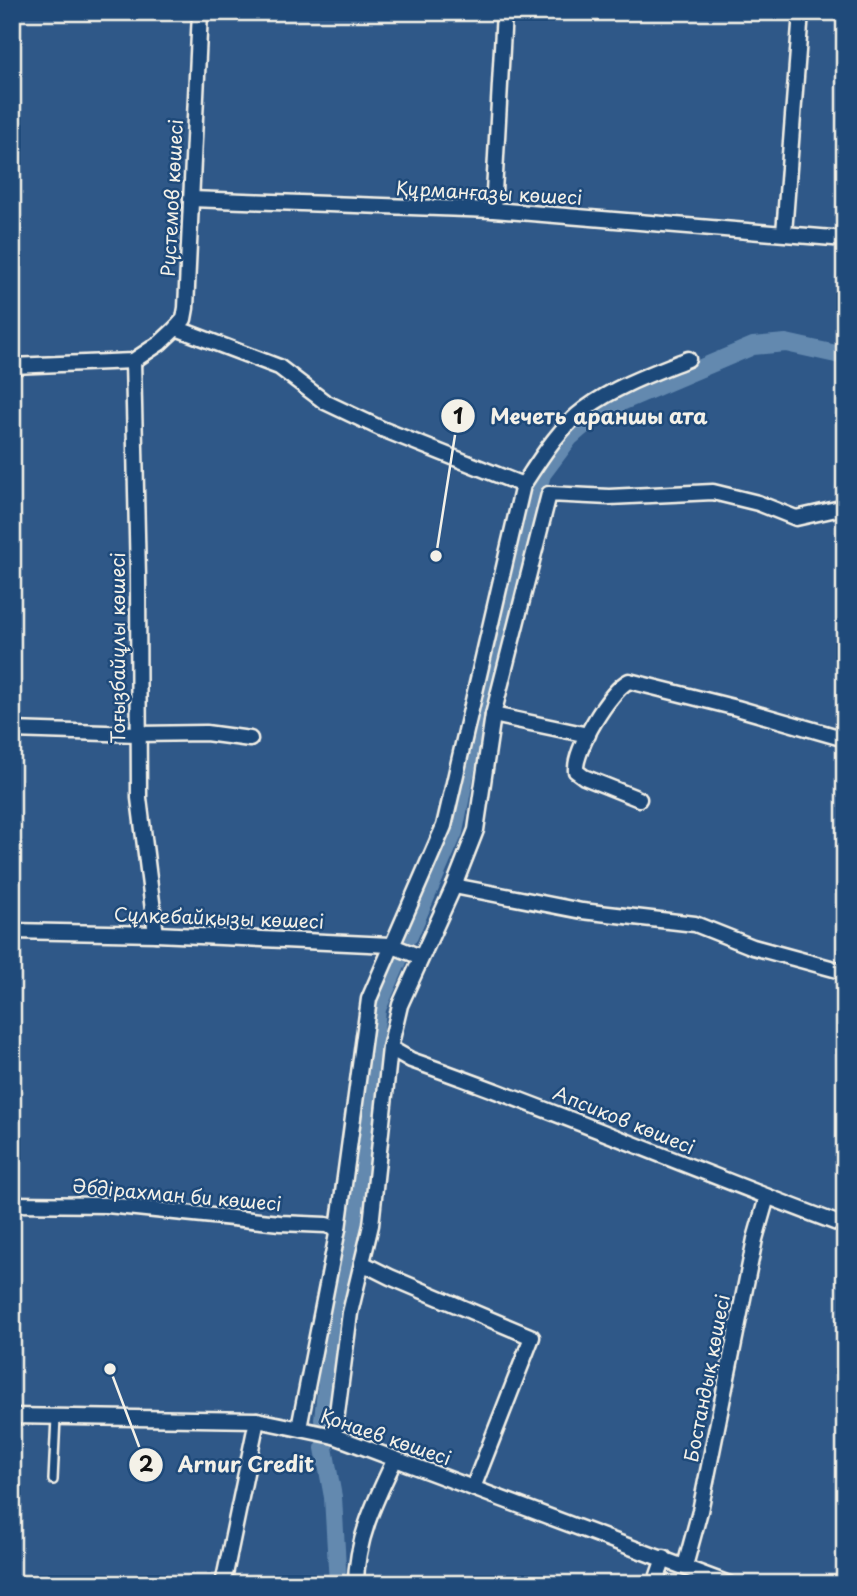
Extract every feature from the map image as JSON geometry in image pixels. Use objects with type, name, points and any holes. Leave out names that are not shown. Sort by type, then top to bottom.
[{"type":"street","name":"Рүстемов көшесі","points":[[176,328],[184,319],[187,308],[200,12]]},
{"type":"street","points":[[493,210],[504,12]]},
{"type":"street","points":[[784,233],[801,12]]},
{"type":"street","name":"Құрманғазы көшесі","points":[[191,199],[493,210],[845,239]]},
{"type":"street","points":[[12,366],[133,361],[160,343],[176,328],[279,367],[325,402],[382,429],[523,485]]},
{"type":"street","points":[[299,1428],[338,1228],[369,999],[443,826],[523,485],[556,437],[584,410],[634,381],[688,359]]},
{"type":"street","name":"Тоғызбайұлы көшесі","points":[[133,361],[139,798],[156,934]]},
{"type":"street","points":[[334,1436],[350,1313],[371,1225],[390,1048],[400,1005],[454,886],[476,830],[493,715],[549,494],[610,498],[713,492],[758,503],[796,518],[845,507]]},
{"type":"street","points":[[639,799],[584,777],[576,771],[576,756],[624,683],[633,681],[845,739]]},
{"type":"street","points":[[493,715],[588,735]]},
{"type":"street","points":[[12,730],[206,733],[250,739]]},
{"type":"street","points":[[454,886],[582,911],[695,924],[764,951],[845,972]]},
{"type":"street","name":"Сұлкебайқызы көшесі","points":[[12,931],[156,934],[390,945],[421,957]]},
{"type":"street","name":"Апсиков көшесі","points":[[390,1048],[411,1060],[578,1121],[767,1198],[845,1226]]},
{"type":"street","name":"Бостандық көшесі","points":[[685,1566],[700,1511],[755,1239],[767,1198]]},
{"type":"street","name":"Әбдірахман би көшесі","points":[[12,1204],[107,1205],[338,1228]]},
{"type":"street","points":[[362,1263],[532,1337],[473,1488]]},
{"type":"street","name":"Қонаев көшесі","points":[[12,1416],[257,1420],[334,1436],[729,1584]]},
{"type":"street","points":[[223,1584],[257,1420]]},
{"type":"street","points":[[356,1584],[356,1563],[368,1517],[395,1458]]},
{"type":"street","points":[[655,1584],[664,1558]]},
{"type":"lane","points":[[53,1480],[57,1416]]},
{"type":"waterway","points":[[409,936],[454,832],[478,707],[542,474],[569,438],[600,411],[753,346],[786,343],[845,356]]},
{"type":"waterway","points":[[323,1420],[334,1310],[357,1210],[377,1009],[398,961]]},
{"type":"waterway","points":[[324,1448],[333,1497],[338,1584]]},
{"type":"place","name":"Мечеть араншы ата","points":[[436,556]]},
{"type":"place","name":"Arnur Credit","points":[[110,1369]]}]
